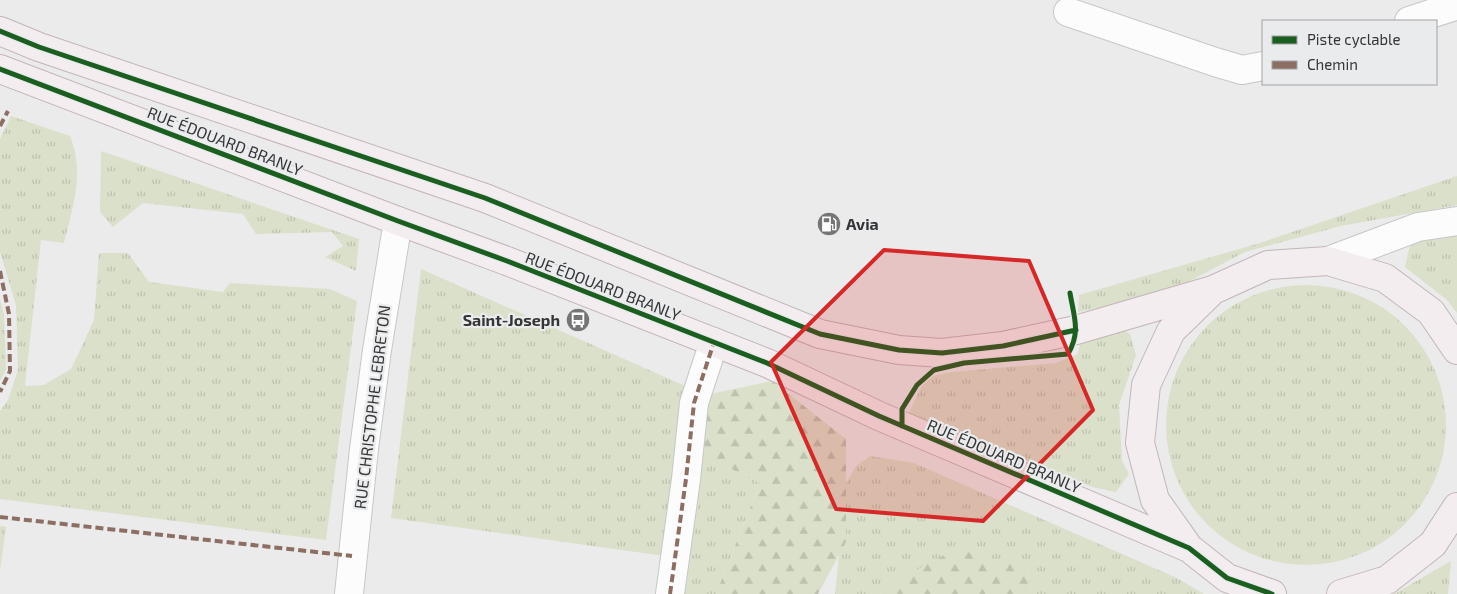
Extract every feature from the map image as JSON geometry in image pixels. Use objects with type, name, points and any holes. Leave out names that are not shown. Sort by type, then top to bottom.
[{"type":"main road","name":"RUE ÉDOUARD BRANLY","points":[[0,31],[39,47],[485,198],[828,336],[899,350],[942,353],[1003,346],[1076,330],[1214,290]]},
{"type":"main road","name":"RUE ÉDOUARD BRANLY","points":[[0,69],[507,261],[767,363],[879,416],[1188,548]]},
{"type":"main road","points":[[1272,594],[1227,578],[1188,548],[1155,500],[1140,443],[1146,385],[1171,331],[1214,290],[1268,265],[1328,261],[1384,278],[1431,312],[1457,350]]},
{"type":"main road","points":[[1341,594],[1387,580],[1433,544],[1457,507]]},
{"type":"street","points":[[1412,20],[1457,4]]},
{"type":"street","points":[[1068,12],[1242,70],[1262,66]]},
{"type":"street","points":[[1328,261],[1418,226],[1457,220]]},
{"type":"street","name":"RUE CHRISTOPHE LEBRETON","points":[[349,594],[364,449],[377,350],[398,221]]},
{"type":"street","points":[[670,594],[686,479],[694,403],[714,342]]},
{"type":"highlighted area","points":[[884,250],[1029,261],[1093,410],[983,521],[836,509],[771,362]]},
{"type":"green space","points":[[11,116],[70,136],[77,163],[76,190],[64,243],[41,240],[25,386],[44,385],[71,369],[94,320],[99,253],[128,253],[149,282],[223,292],[230,283],[330,289],[357,301],[326,540],[0,499],[0,411],[8,400],[18,370],[16,305],[0,252],[0,139]]},
{"type":"green space","points":[[101,151],[359,239],[356,271],[325,257],[343,246],[332,232],[256,234],[243,214],[143,203],[113,227],[100,212]]},
{"type":"green space","points":[[1457,176],[1457,205],[1341,226],[1245,252],[1161,296],[1078,312],[1079,295],[1260,243]]},
{"type":"green space","points":[[1457,232],[1457,313],[1447,300],[1405,267],[1409,249],[1416,236]]},
{"type":"green space","points":[[421,269],[692,389],[665,556],[391,518]]},
{"type":"green space","points":[[1306,285],[1347,291],[1384,309],[1405,326],[1422,347],[1440,384],[1446,425],[1440,466],[1422,503],[1405,524],[1384,541],[1347,559],[1306,565],[1265,559],[1228,541],[1207,524],[1190,503],[1172,466],[1166,425],[1172,384],[1190,347],[1207,326],[1228,309],[1265,291]]},
{"type":"green space","points":[[0,299],[4,314],[6,370],[0,381]]},
{"type":"green space","points":[[1118,327],[1130,334],[1136,355],[1119,405],[1122,461],[1129,474],[1116,492],[1092,487],[909,413],[925,378],[951,372],[1056,363],[1078,354],[1082,335]]},
{"type":"green space","points":[[772,381],[846,439],[846,542],[818,594],[716,594],[760,483],[699,453],[710,394]]},
{"type":"green space","points":[[710,394],[700,453],[760,483],[716,594],[681,594],[703,406]]},
{"type":"green space","points":[[870,456],[914,463],[1177,578],[1204,594],[1032,594],[1027,568],[880,589],[881,594],[835,594],[839,554],[846,542],[846,483],[856,466]]},
{"type":"green space","points":[[0,526],[6,527],[0,571]]},
{"type":"green space","points":[[956,549],[1027,568],[1032,594],[881,594],[880,589]]},
{"type":"green space","points":[[1451,561],[1448,594],[1394,594]]},
{"type":"marked path","points":[[0,126],[8,111]]},
{"type":"marked path","points":[[0,271],[9,314],[10,371],[0,392]]},
{"type":"marked path","points":[[670,594],[686,479],[694,403],[714,342]]},
{"type":"marked path","points":[[0,517],[352,556]]},
{"type":"cycle path","points":[[0,31],[39,47],[485,198],[820,334],[899,350],[942,353],[1003,346],[1076,330]]},
{"type":"cycle path","points":[[0,69],[507,261],[767,363],[879,416],[1189,548],[1227,578],[1272,594]]},
{"type":"cycle path","points":[[902,426],[902,409],[917,385],[934,370],[964,363],[1068,354],[1075,331],[1075,317],[1070,293]]},
{"type":"place","name":"Avia","points":[[829,224]]},
{"type":"place","name":"Saint-Joseph","points":[[578,320]]}]
